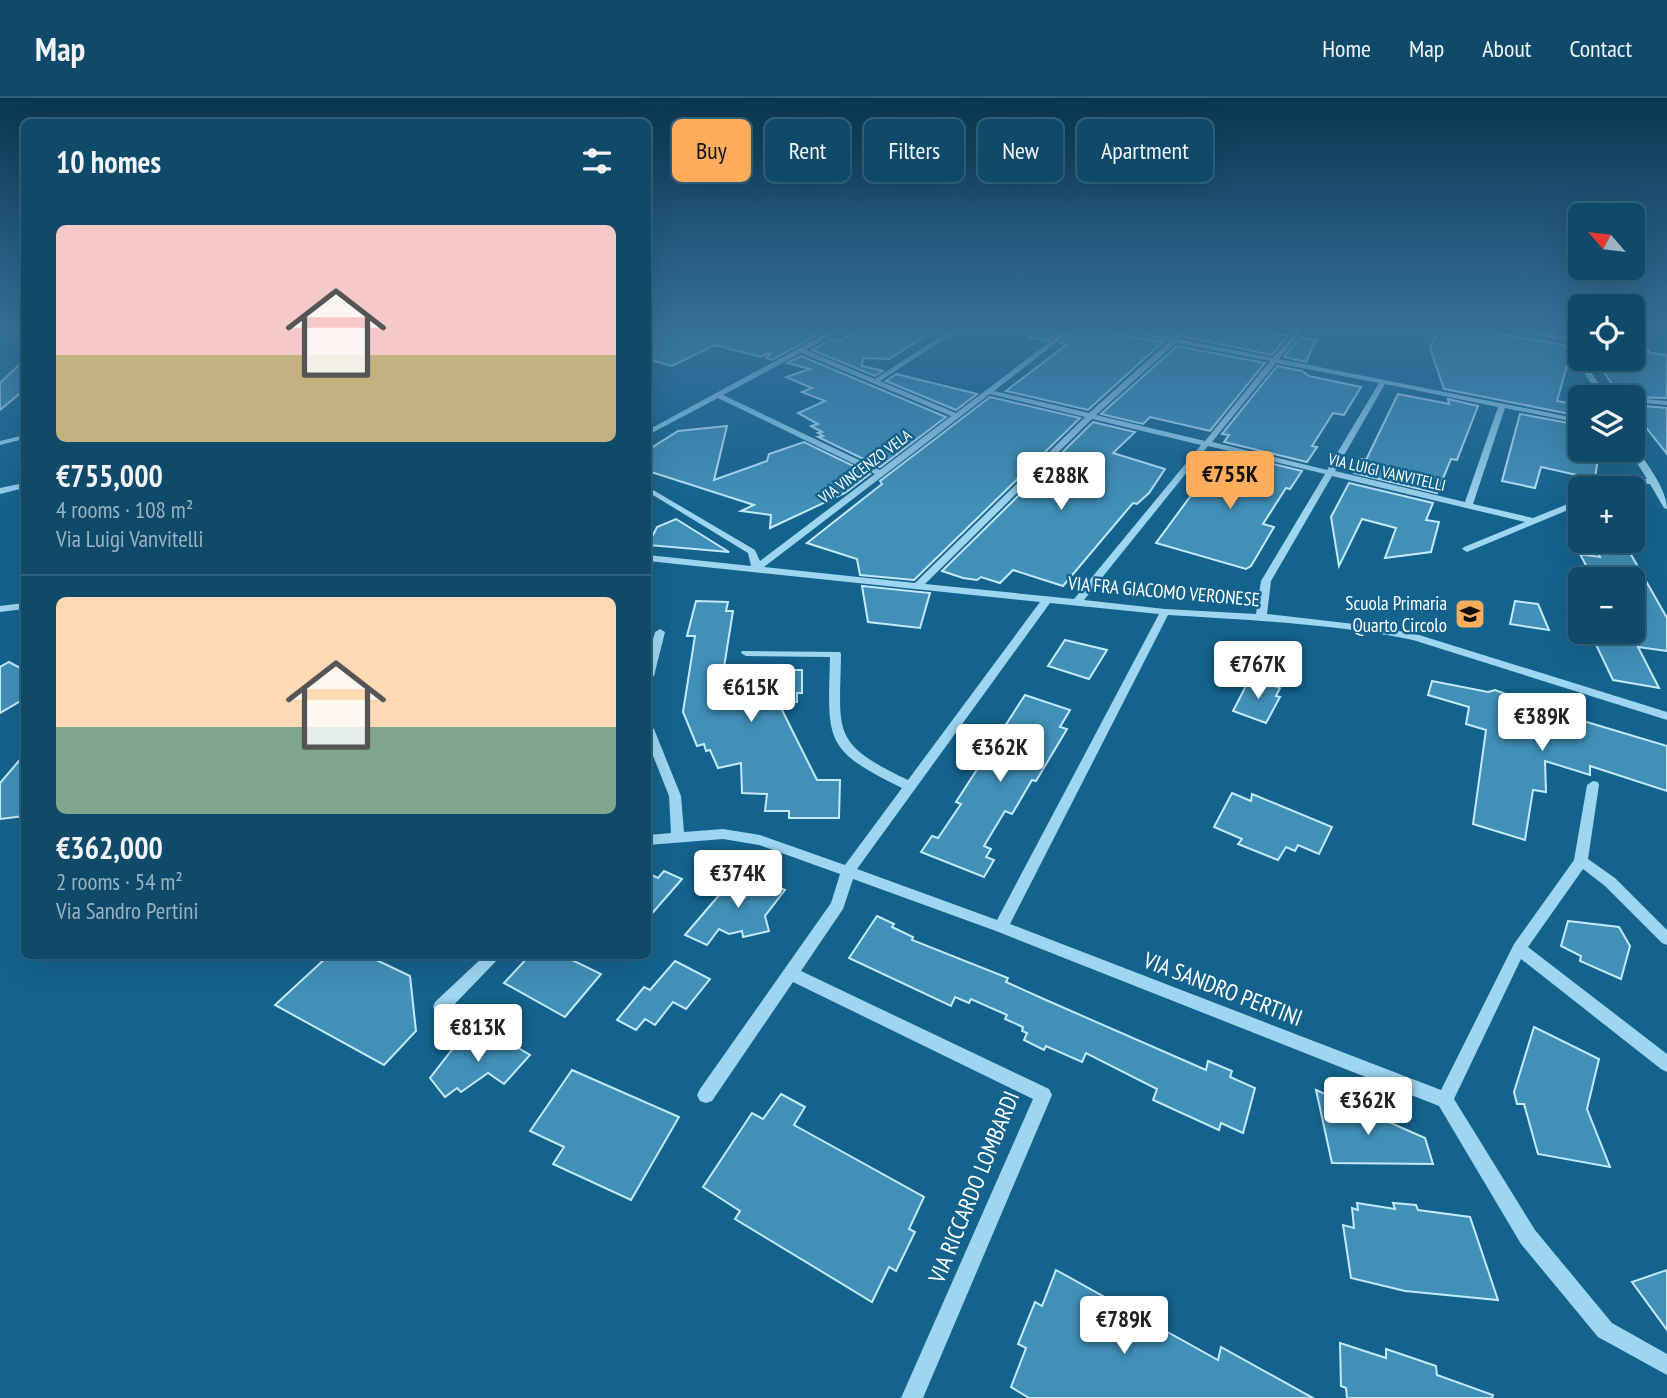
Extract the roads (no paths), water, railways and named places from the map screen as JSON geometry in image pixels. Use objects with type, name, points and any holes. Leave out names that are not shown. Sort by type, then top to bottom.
[{"type":"street","points":[[651,431],[729,389]]},
{"type":"street","points":[[894,389],[957,416]]},
{"type":"street","name":"VIA VINCENZO VELA","points":[[757,568],[993,389]]},
{"type":"street","points":[[918,585],[1121,389]]},
{"type":"street","points":[[1077,602],[1252,389]]},
{"type":"street","points":[[1261,617],[1266,581],[1332,473],[1378,389]]},
{"type":"street","points":[[1417,389],[1568,419]]},
{"type":"street","name":"VIA LUIGI VANVITELLI","points":[[989,392],[1533,521]]},
{"type":"street","points":[[717,395],[882,474]]},
{"type":"street","points":[[1645,401],[1667,404]]},
{"type":"street","points":[[1468,505],[1503,405]]},
{"type":"street","points":[[0,443],[21,438]]},
{"type":"street","points":[[1641,462],[1667,506]]},
{"type":"street","points":[[1645,481],[1654,482]]},
{"type":"street","points":[[0,491],[21,487]]},
{"type":"street","points":[[651,491],[752,552],[777,552]]},
{"type":"street","points":[[1467,550],[1568,507]]},
{"type":"street","points":[[752,552],[757,568]]},
{"type":"street","name":"VIA FRA GIACOMO VERONESE","points":[[651,558],[1165,612],[1261,617],[1380,630],[1415,637],[1667,716]]},
{"type":"street","points":[[706,1095],[838,905],[848,871],[1047,600]]},
{"type":"street","points":[[0,608],[21,606]]},
{"type":"street","points":[[1001,927],[1165,612]]},
{"type":"street","points":[[651,665],[660,632]]},
{"type":"street","points":[[746,653],[836,654],[836,728],[840,740],[878,771],[910,786]]},
{"type":"street","points":[[651,736],[675,796],[678,835]]},
{"type":"street","points":[[1594,785],[1581,861],[1519,948],[1445,1100],[1528,1237],[1605,1330],[1667,1365]]},
{"type":"street","name":"VIA SANDRO PERTINI","points":[[651,840],[678,835],[723,834],[760,840],[1001,927],[1445,1100]]},
{"type":"street","points":[[1581,861],[1610,882],[1667,939]]},
{"type":"street","points":[[1519,948],[1667,1064]]},
{"type":"street","points":[[441,1007],[490,959]]},
{"type":"street","name":"VIA RICCARDO LOMBARDI","points":[[792,974],[1043,1095],[912,1398]]},
{"type":"place","name":"Scuola Primaria Quarto Circolo","points":[[1470,614]]}]
